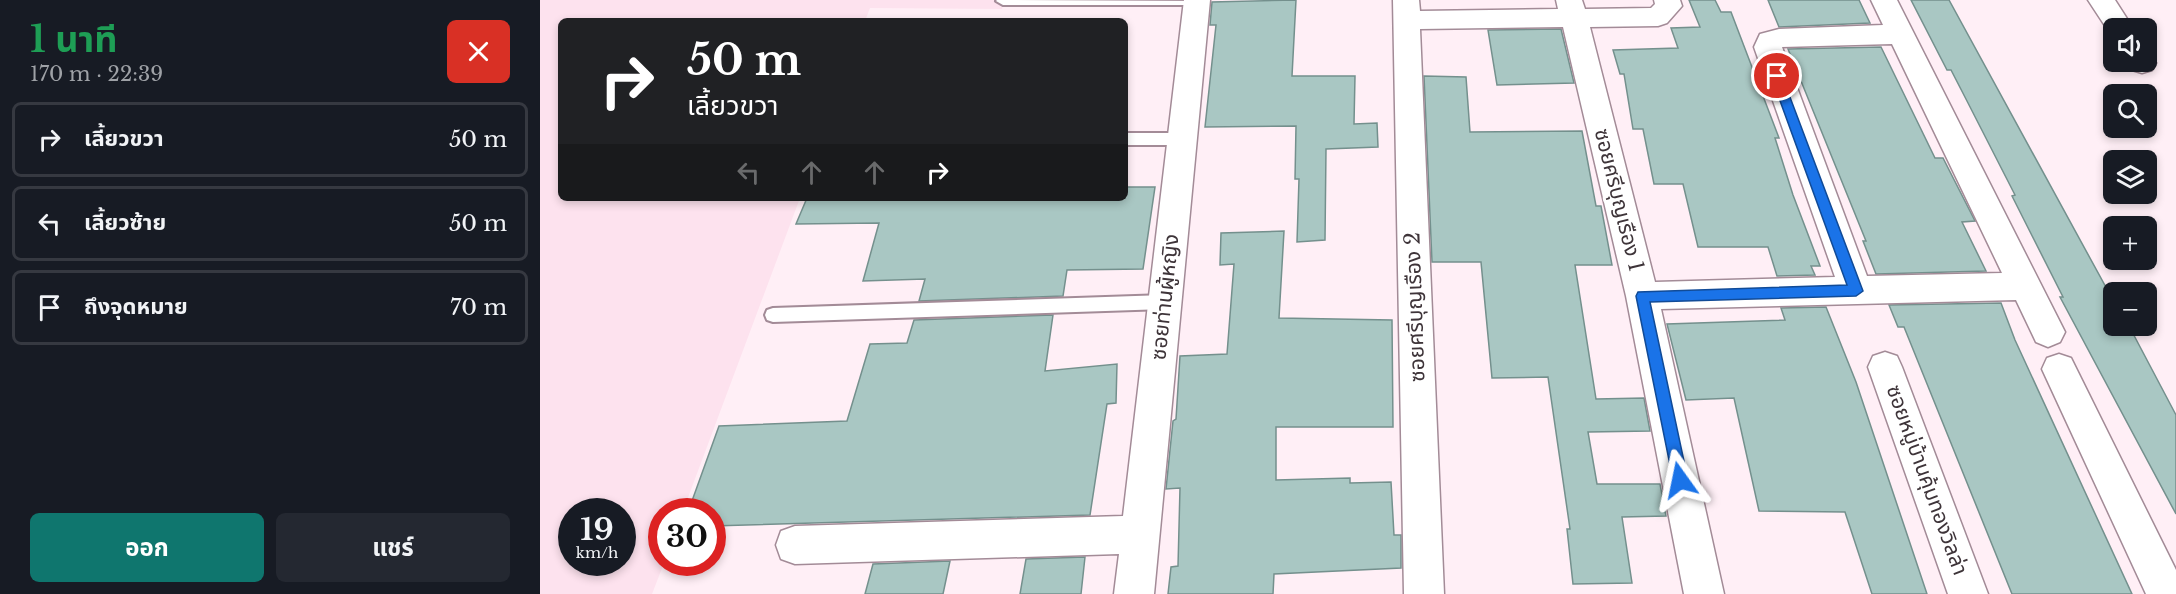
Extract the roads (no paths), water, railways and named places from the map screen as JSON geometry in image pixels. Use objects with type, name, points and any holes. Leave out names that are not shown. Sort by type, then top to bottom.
[{"type":"street","points":[[1407,10],[1572,9],[1658,17],[1669,6],[1667,0]]},
{"type":"street","points":[[1884,0],[2048,332]]},
{"type":"street","points":[[2101,0],[2113,18]]},
{"type":"street","name":"ซอยท่านผู้หญิง","points":[[1134,594],[1197,1]]},
{"type":"street","name":"ซอยศรีบุญเรือง 1","points":[[1572,9],[1642,296],[1704,594]]},
{"type":"street","name":"ซอยศรีบุญเรือง 2","points":[[1407,10],[1424,594]]},
{"type":"street","points":[[1856,291],[1768,47],[1770,41],[1779,38],[1901,34]]},
{"type":"street","points":[[1642,296],[2025,286]]},
{"type":"street","name":"ซอยหมู่บ้านคุ้มทองวิลล่า","points":[[1885,366],[1968,594]]},
{"type":"street","points":[[2059,369],[2167,594]]},
{"type":"street","points":[[795,545],[1142,534]]},
{"type":"lane","points":[[1003,1],[1197,1]]},
{"type":"lane","points":[[1128,139],[1181,140]]},
{"type":"lane","points":[[772,315],[1165,302]]}]
